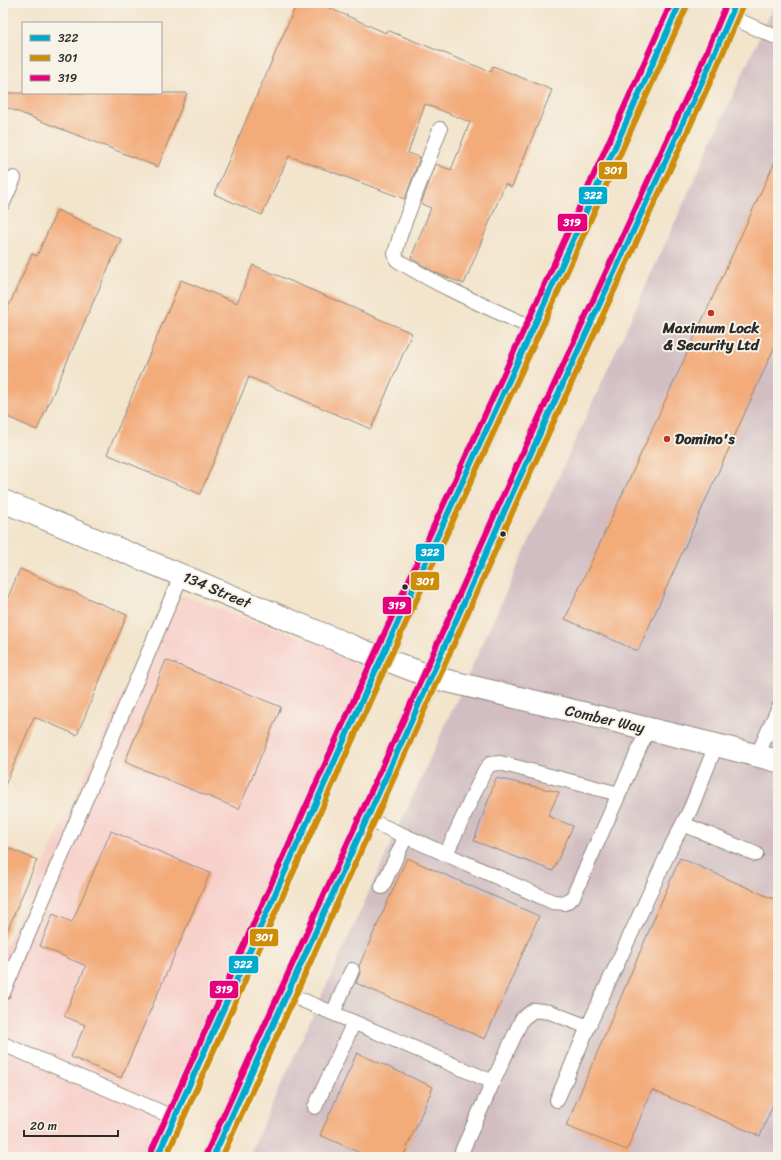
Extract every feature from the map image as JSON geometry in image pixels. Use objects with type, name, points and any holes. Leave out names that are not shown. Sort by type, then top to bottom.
[{"type":"main road","points":[[157,1157],[381,659],[680,3]]},
{"type":"main road","points":[[213,1157],[367,819],[513,492],[734,10]]},
{"type":"main road","name":"134 Street","points":[[3,501],[381,659],[431,677]]},
{"type":"main road","name":"Comber Way","points":[[431,677],[716,745],[768,759]]},
{"type":"lane","points":[[734,10],[778,38]]},
{"type":"lane","points":[[440,129],[401,232],[395,254],[397,260],[417,273],[533,328]]},
{"type":"lane","points":[[3,203],[14,178]]},
{"type":"lane","points":[[3,993],[181,576]]},
{"type":"lane","points":[[768,759],[778,710]]},
{"type":"lane","points":[[367,819],[553,902],[565,903],[574,897],[648,729]]},
{"type":"lane","points":[[557,1100],[588,1027],[671,847],[691,808],[716,745]]},
{"type":"lane","points":[[446,854],[484,772],[490,764],[500,763],[619,794]]},
{"type":"lane","points":[[683,824],[756,854]]},
{"type":"lane","points":[[382,887],[406,836]]},
{"type":"lane","points":[[333,1014],[352,970]]},
{"type":"lane","points":[[288,994],[493,1082]]},
{"type":"lane","points":[[462,1151],[522,1019],[534,1010],[550,1012],[588,1027]]},
{"type":"lane","points":[[315,1107],[354,1022]]},
{"type":"lane","points":[[3,1044],[175,1118]]},
{"type":"shaded area","points":[[775,3],[778,3],[778,1157],[248,1157]]},
{"type":"shaded area","points":[[170,591],[370,662],[144,1157],[3,1157],[3,953]]},
{"type":"building","points":[[297,3],[318,3],[386,33],[387,30],[491,72],[493,66],[552,90],[512,187],[505,184],[464,284],[434,272],[411,258],[431,208],[421,204],[436,164],[451,170],[470,122],[425,104],[408,153],[420,157],[405,199],[289,156],[262,215],[214,194]]},
{"type":"building","points":[[3,93],[187,93],[158,167],[3,106]]},
{"type":"building","points":[[778,155],[778,339],[638,651],[565,619]]},
{"type":"building","points":[[57,210],[121,239],[37,430],[3,415],[3,319],[32,254],[37,256]]},
{"type":"building","points":[[253,265],[412,333],[371,429],[249,377],[200,494],[107,454],[181,280],[237,303]]},
{"type":"building","points":[[20,569],[127,615],[77,735],[34,717],[3,790],[3,609]]},
{"type":"building","points":[[166,660],[281,707],[239,809],[125,762]]},
{"type":"building","points":[[496,778],[559,792],[548,816],[573,826],[553,871],[474,841]]},
{"type":"building","points":[[111,831],[210,873],[121,1078],[71,1057],[85,1025],[64,1016],[86,966],[40,946],[53,914],[72,922]]},
{"type":"building","points":[[3,846],[37,860],[3,941]]},
{"type":"building","points":[[407,858],[539,916],[485,1039],[356,983],[360,973],[359,966]]},
{"type":"building","points":[[680,858],[778,901],[778,1093],[760,1136],[652,1090],[627,1150],[566,1126]]},
{"type":"building","points":[[357,1053],[433,1087],[403,1157],[369,1157],[320,1135]]},
{"type":"transit line","name":"319","points":[[150,1154],[356,695],[534,308],[671,3]]},
{"type":"transit line","name":"322","points":[[157,1157],[363,698],[541,311],[680,3]]},
{"type":"transit line","name":"319","points":[[206,1154],[403,721],[506,489],[699,70],[727,3]]},
{"type":"transit line","name":"322","points":[[213,1157],[410,724],[513,492],[706,73],[736,3]]},
{"type":"transit line","name":"301","points":[[166,1157],[370,701],[548,314],[687,6]]},
{"type":"transit line","name":"301","points":[[222,1157],[417,727],[520,495],[713,76],[743,6]]},
{"type":"place","name":"Maximum Lock & Security Ltd","points":[[711,313]]},
{"type":"place","name":"Domino's","points":[[667,439]]}]
